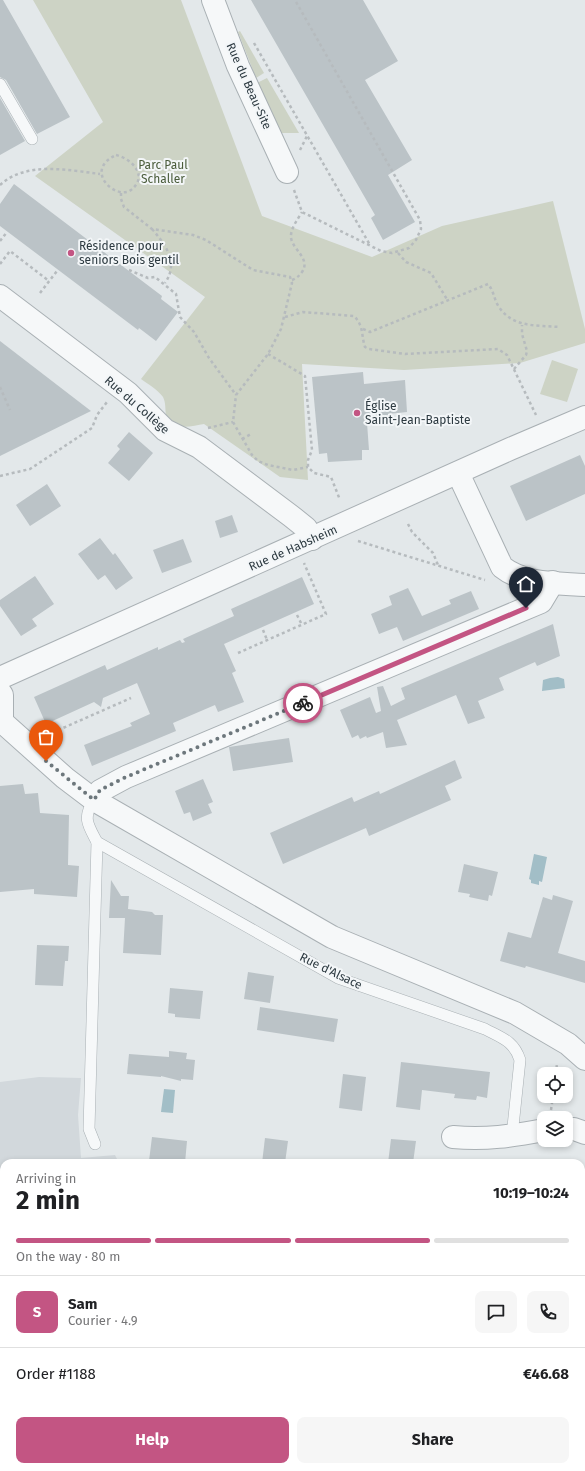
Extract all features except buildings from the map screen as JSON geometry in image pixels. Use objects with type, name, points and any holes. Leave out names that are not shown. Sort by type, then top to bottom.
[{"type":"street","name":"Rue du Beau-Site","points":[[213,0],[238,66],[287,172]]},
{"type":"street","name":"Rue du Collège","points":[[0,296],[128,393],[165,430],[172,435],[199,447],[291,516],[306,528],[312,539]]},
{"type":"street","name":"Rue de Habsheim","points":[[0,678],[585,417]]},
{"type":"street","points":[[458,473],[502,567],[513,575],[526,580],[585,585]]},
{"type":"street","points":[[94,800],[100,790],[126,777],[541,602],[553,582]]},
{"type":"street","points":[[0,692],[2,695],[1,721],[65,778],[94,800],[332,937],[515,1013],[562,1041],[585,1058]]},
{"type":"street","points":[[453,1137],[480,1140],[512,1136],[537,1129]]},
{"type":"street","points":[[573,1129],[585,1133]]},
{"type":"lane","points":[[0,84],[32,138]]},
{"type":"lane","points":[[94,800],[87,810],[87,824],[97,842],[89,1129],[95,1144]]},
{"type":"lane","name":"Rue d'Alsace","points":[[97,842],[338,978],[485,1030],[508,1041],[517,1049],[520,1060],[512,1136]]},
{"type":"path","points":[[287,172],[302,212],[381,251],[398,253],[409,248],[416,240],[421,228],[420,220],[294,0]]},
{"type":"path","points":[[251,40],[370,245]]},
{"type":"path","points":[[116,155],[122,157],[139,170],[140,176],[139,181],[133,189],[121,193],[115,190],[102,178],[100,174],[103,166],[109,158],[116,155]]},
{"type":"path","points":[[0,185],[8,178],[33,170],[64,170],[100,174]]},
{"type":"path","points":[[121,193],[121,199],[124,207],[152,229],[169,252],[171,262],[170,272],[165,283]]},
{"type":"path","points":[[292,280],[297,278],[304,269],[304,260],[290,237],[291,231],[302,212]]},
{"type":"path","points":[[152,229],[194,235],[206,240],[253,270],[288,275],[292,280]]},
{"type":"path","points":[[0,241],[7,232]]},
{"type":"path","points":[[0,264],[10,252],[49,281]]},
{"type":"path","points":[[398,253],[406,262],[431,273],[448,301]]},
{"type":"path","points":[[40,293],[57,270]]},
{"type":"path","points":[[129,270],[148,278],[155,277],[165,283],[176,294],[180,317],[194,332],[209,358],[236,395]]},
{"type":"path","points":[[292,280],[282,329],[268,354],[236,395],[233,422],[252,455],[268,465],[293,470],[308,467]]},
{"type":"path","points":[[362,328],[370,332],[488,284],[498,306],[505,315],[513,321],[522,325],[559,326]]},
{"type":"path","points":[[284,317],[303,312],[354,316],[362,328],[365,347],[370,349],[405,354],[498,349],[507,355],[539,421]]},
{"type":"path","points":[[514,369],[526,355],[527,351],[522,334],[522,325]]},
{"type":"path","points":[[268,354],[305,376],[312,450],[308,460],[308,467]]},
{"type":"path","points":[[0,387],[10,410]]},
{"type":"path","points":[[0,476],[30,468],[92,428],[97,415],[110,398]]},
{"type":"path","points":[[203,429],[233,422]]},
{"type":"path","points":[[242,439],[251,434]]},
{"type":"path","points":[[308,467],[314,472],[331,477],[340,500]]},
{"type":"path","points":[[408,524],[412,532],[433,553],[439,565]]},
{"type":"path","points":[[355,538],[356,541],[486,580]]},
{"type":"path","points":[[238,654],[326,614],[303,561]]},
{"type":"path","points":[[297,615],[302,625]]},
{"type":"path","points":[[263,630],[267,640]]},
{"type":"path","points":[[40,738],[131,698]]},
{"type":"shaded area","points":[[39,1077],[81,1078],[78,1115],[81,1158],[115,1155],[117,1159],[0,1159],[0,1082]]},
{"type":"green space","name":"Parc Paul Schaller","points":[[33,0],[181,0],[262,216],[372,257],[442,226],[553,201],[585,329],[585,343],[520,363],[404,370],[302,364],[308,480],[280,477],[204,424],[182,427],[172,424],[166,415],[165,404],[161,394],[141,379],[205,297],[35,176],[103,122]]},
{"type":"green space","points":[[240,31],[264,73],[256,78],[238,32]]},
{"type":"green space","points":[[267,78],[299,133],[280,133],[257,83]]},
{"type":"green space","points":[[552,360],[578,369],[567,402],[540,394]]},
{"type":"water","points":[[558,677],[564,679],[565,688],[542,691],[543,680]]},
{"type":"water","points":[[534,854],[547,857],[542,882],[539,881],[539,885],[531,883],[531,880],[529,879]]},
{"type":"water","points":[[164,1089],[175,1090],[173,1113],[161,1112]]},
{"type":"way so far","points":[[46,761],[65,778],[94,800],[100,790],[126,777],[303,703]]},
{"type":"place","name":"Résidence pour seniors Bois gentil","points":[[71,253]]},
{"type":"place","name":"Église Saint-Jean-Baptiste","points":[[357,413]]},
{"type":"route","points":[[303,703],[526,608]]}]
